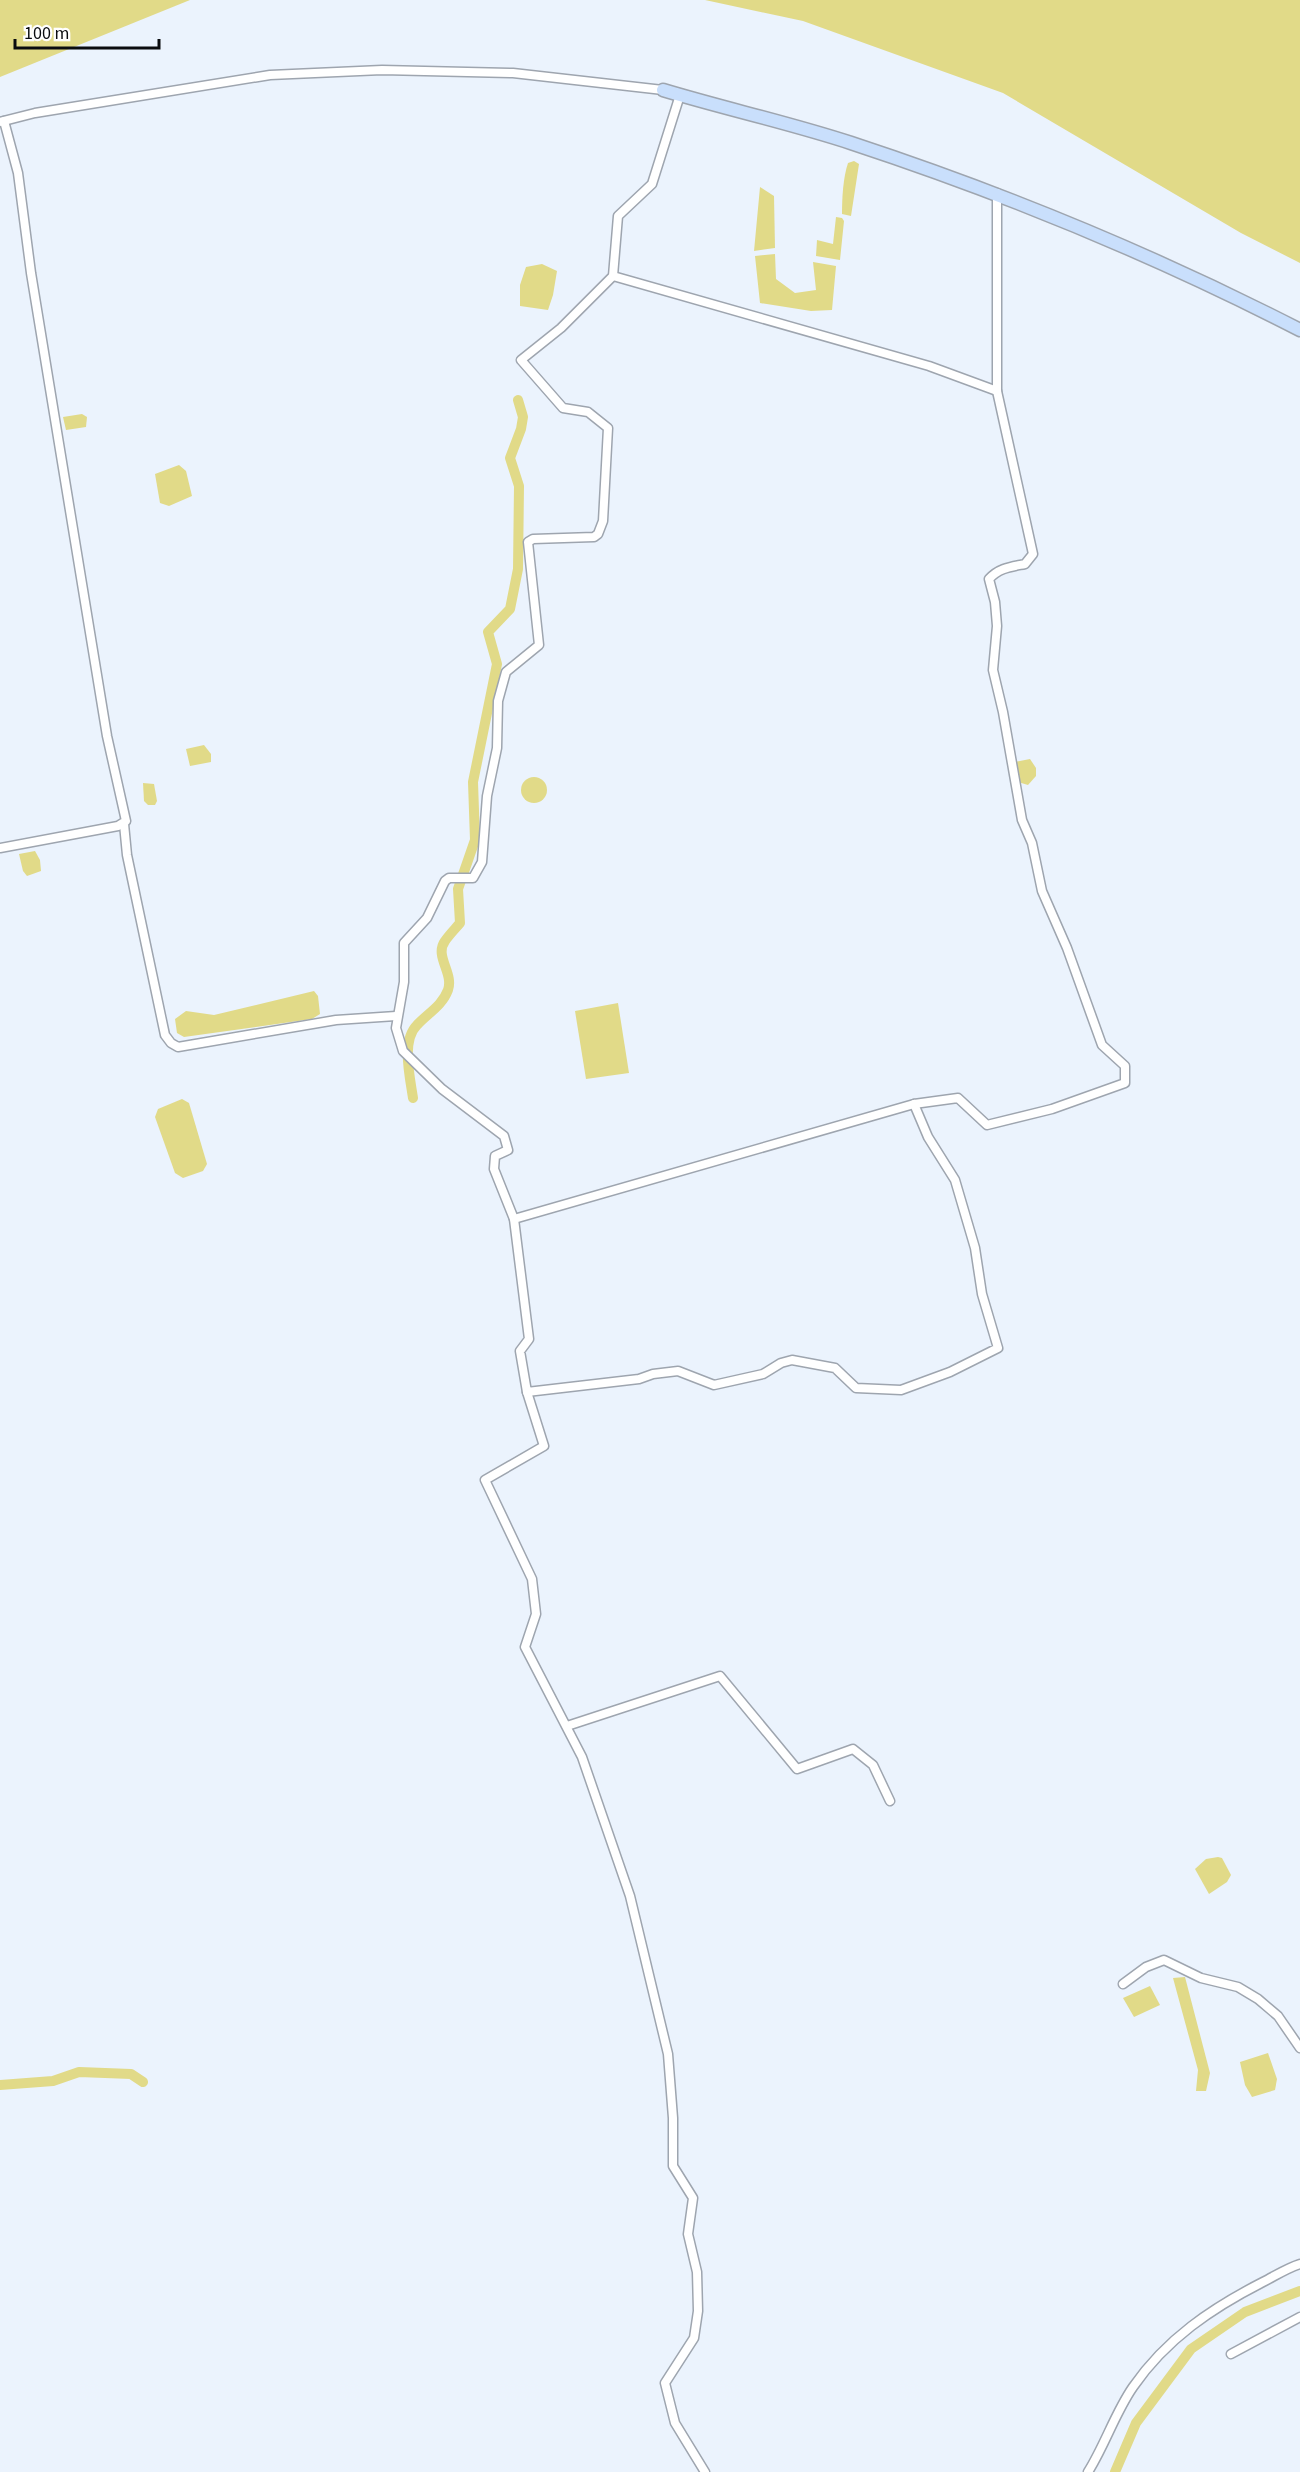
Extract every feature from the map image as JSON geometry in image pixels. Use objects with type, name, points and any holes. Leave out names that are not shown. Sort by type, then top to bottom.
[{"type":"street","points":[[396,1016],[336,1020],[178,1047],[171,1043],[165,1035],[127,855],[124,824],[126,816],[107,736],[31,273],[18,173],[2,122],[35,113],[270,75],[437,69],[513,73],[663,90],[850,143],[997,193],[1224,291],[1300,330]]},
{"type":"street","points":[[680,95],[652,184],[618,216],[613,276],[561,328],[520,360],[563,408],[588,412],[608,428],[603,521],[598,534],[594,537],[533,539],[528,542],[539,645],[506,672],[498,701],[497,748],[487,796],[482,862],[476,876],[464,879],[449,878],[442,884],[426,918],[404,943],[404,982],[396,1016],[396,1028],[403,1051],[442,1089],[504,1136],[508,1150],[495,1156],[494,1169],[514,1219],[529,1339],[519,1352],[527,1392],[544,1446],[485,1480],[532,1579],[536,1614],[525,1647],[582,1757],[630,1896],[668,2054],[673,2118],[672,2166],[693,2198],[688,2234],[697,2272],[698,2311],[694,2338],[665,2383],[675,2423],[705,2472]]},
{"type":"street","points":[[514,1219],[914,1104],[958,1098],[987,1125],[1052,1109],[1125,1083],[1125,1066],[1102,1045],[1067,948],[1042,891],[1011,767],[1003,712],[993,670],[997,626],[995,602],[989,579],[1004,568],[1025,564],[1032,554],[997,391],[997,193]]},
{"type":"street","points":[[613,276],[929,366],[997,391]]},
{"type":"street","points":[[0,848],[124,824]]},
{"type":"street","points":[[527,1392],[639,1379],[653,1374],[678,1371],[714,1385],[763,1374],[781,1363],[792,1360],[835,1368],[856,1388],[901,1390],[950,1372],[998,1348],[982,1294],[975,1248],[955,1180],[928,1137],[914,1104]]},
{"type":"street","points":[[567,1726],[720,1676],[796,1769],[853,1749],[873,1765],[890,1802]]},
{"type":"street","points":[[1124,1984],[1146,1967],[1164,1960],[1201,1978],[1238,1987],[1258,1999],[1278,2016],[1300,2048]]},
{"type":"street","points":[[1088,2472],[1102,2451],[1132,2387],[1172,2342],[1193,2322],[1210,2311],[1300,2264]]},
{"type":"street","points":[[1231,2354],[1300,2317]]},
{"type":"shaded area","points":[[0,0],[190,0],[0,77]]},
{"type":"shaded area","points":[[705,0],[1300,0],[1300,263],[1241,233],[1003,93],[803,21]]},
{"type":"shaded area","points":[[854,161],[859,164],[851,216],[842,214],[843,195],[848,163]]},
{"type":"shaded area","points":[[760,187],[774,196],[775,248],[754,251]]},
{"type":"shaded area","points":[[836,217],[844,221],[840,260],[816,256],[817,240],[833,244]]},
{"type":"shaded area","points":[[775,254],[776,279],[795,293],[816,290],[813,262],[836,266],[832,310],[811,311],[760,303],[755,256]]},
{"type":"shaded area","points":[[542,264],[557,271],[548,310],[520,306],[520,285],[526,267]]},
{"type":"shaded area","points":[[82,414],[87,417],[86,427],[66,430],[63,417]]},
{"type":"shaded area","points":[[179,465],[186,471],[192,496],[169,506],[160,503],[155,474]]},
{"type":"shaded area","points":[[204,745],[211,754],[211,762],[190,766],[186,749]]},
{"type":"shaded area","points":[[1030,759],[1036,768],[1036,776],[1028,785],[1018,782],[1014,762]]},
{"type":"shaded area","points":[[534,777],[543,781],[547,790],[543,799],[534,803],[525,799],[521,790],[525,781]]},
{"type":"shaded area","points":[[143,783],[154,784],[157,801],[155,805],[148,805],[144,801]]},
{"type":"shaded area","points":[[35,851],[40,860],[41,871],[27,876],[23,871],[19,854]]},
{"type":"shaded area","points":[[314,991],[318,996],[320,1014],[312,1019],[184,1037],[177,1033],[175,1019],[186,1011],[214,1015]]},
{"type":"shaded area","points":[[618,1003],[629,1073],[586,1079],[575,1011]]},
{"type":"shaded area","points":[[182,1099],[189,1103],[207,1164],[203,1171],[183,1178],[175,1173],[155,1117],[158,1109]]},
{"type":"shaded area","points":[[1222,1858],[1231,1875],[1227,1882],[1209,1894],[1195,1869],[1206,1859]]},
{"type":"shaded area","points":[[1185,1977],[1210,2073],[1206,2091],[1196,2091],[1198,2070],[1173,1978]]},
{"type":"shaded area","points":[[1150,1986],[1160,2005],[1134,2017],[1123,1998]]},
{"type":"shaded area","points":[[1268,2053],[1277,2079],[1275,2090],[1252,2097],[1245,2085],[1240,2062]]},
{"type":"waterway","points":[[413,1098],[408,1060],[409,1040],[417,1025],[438,1005],[448,990],[449,977],[442,947],[460,923],[458,889],[475,840],[473,782],[497,664],[488,632],[510,609],[518,569],[519,486],[510,458],[523,417],[518,400]]},
{"type":"waterway","points":[[0,2085],[53,2081],[79,2072],[131,2074],[143,2082]]},
{"type":"waterway","points":[[1115,2472],[1136,2423],[1191,2349],[1245,2312],[1300,2291]]}]
